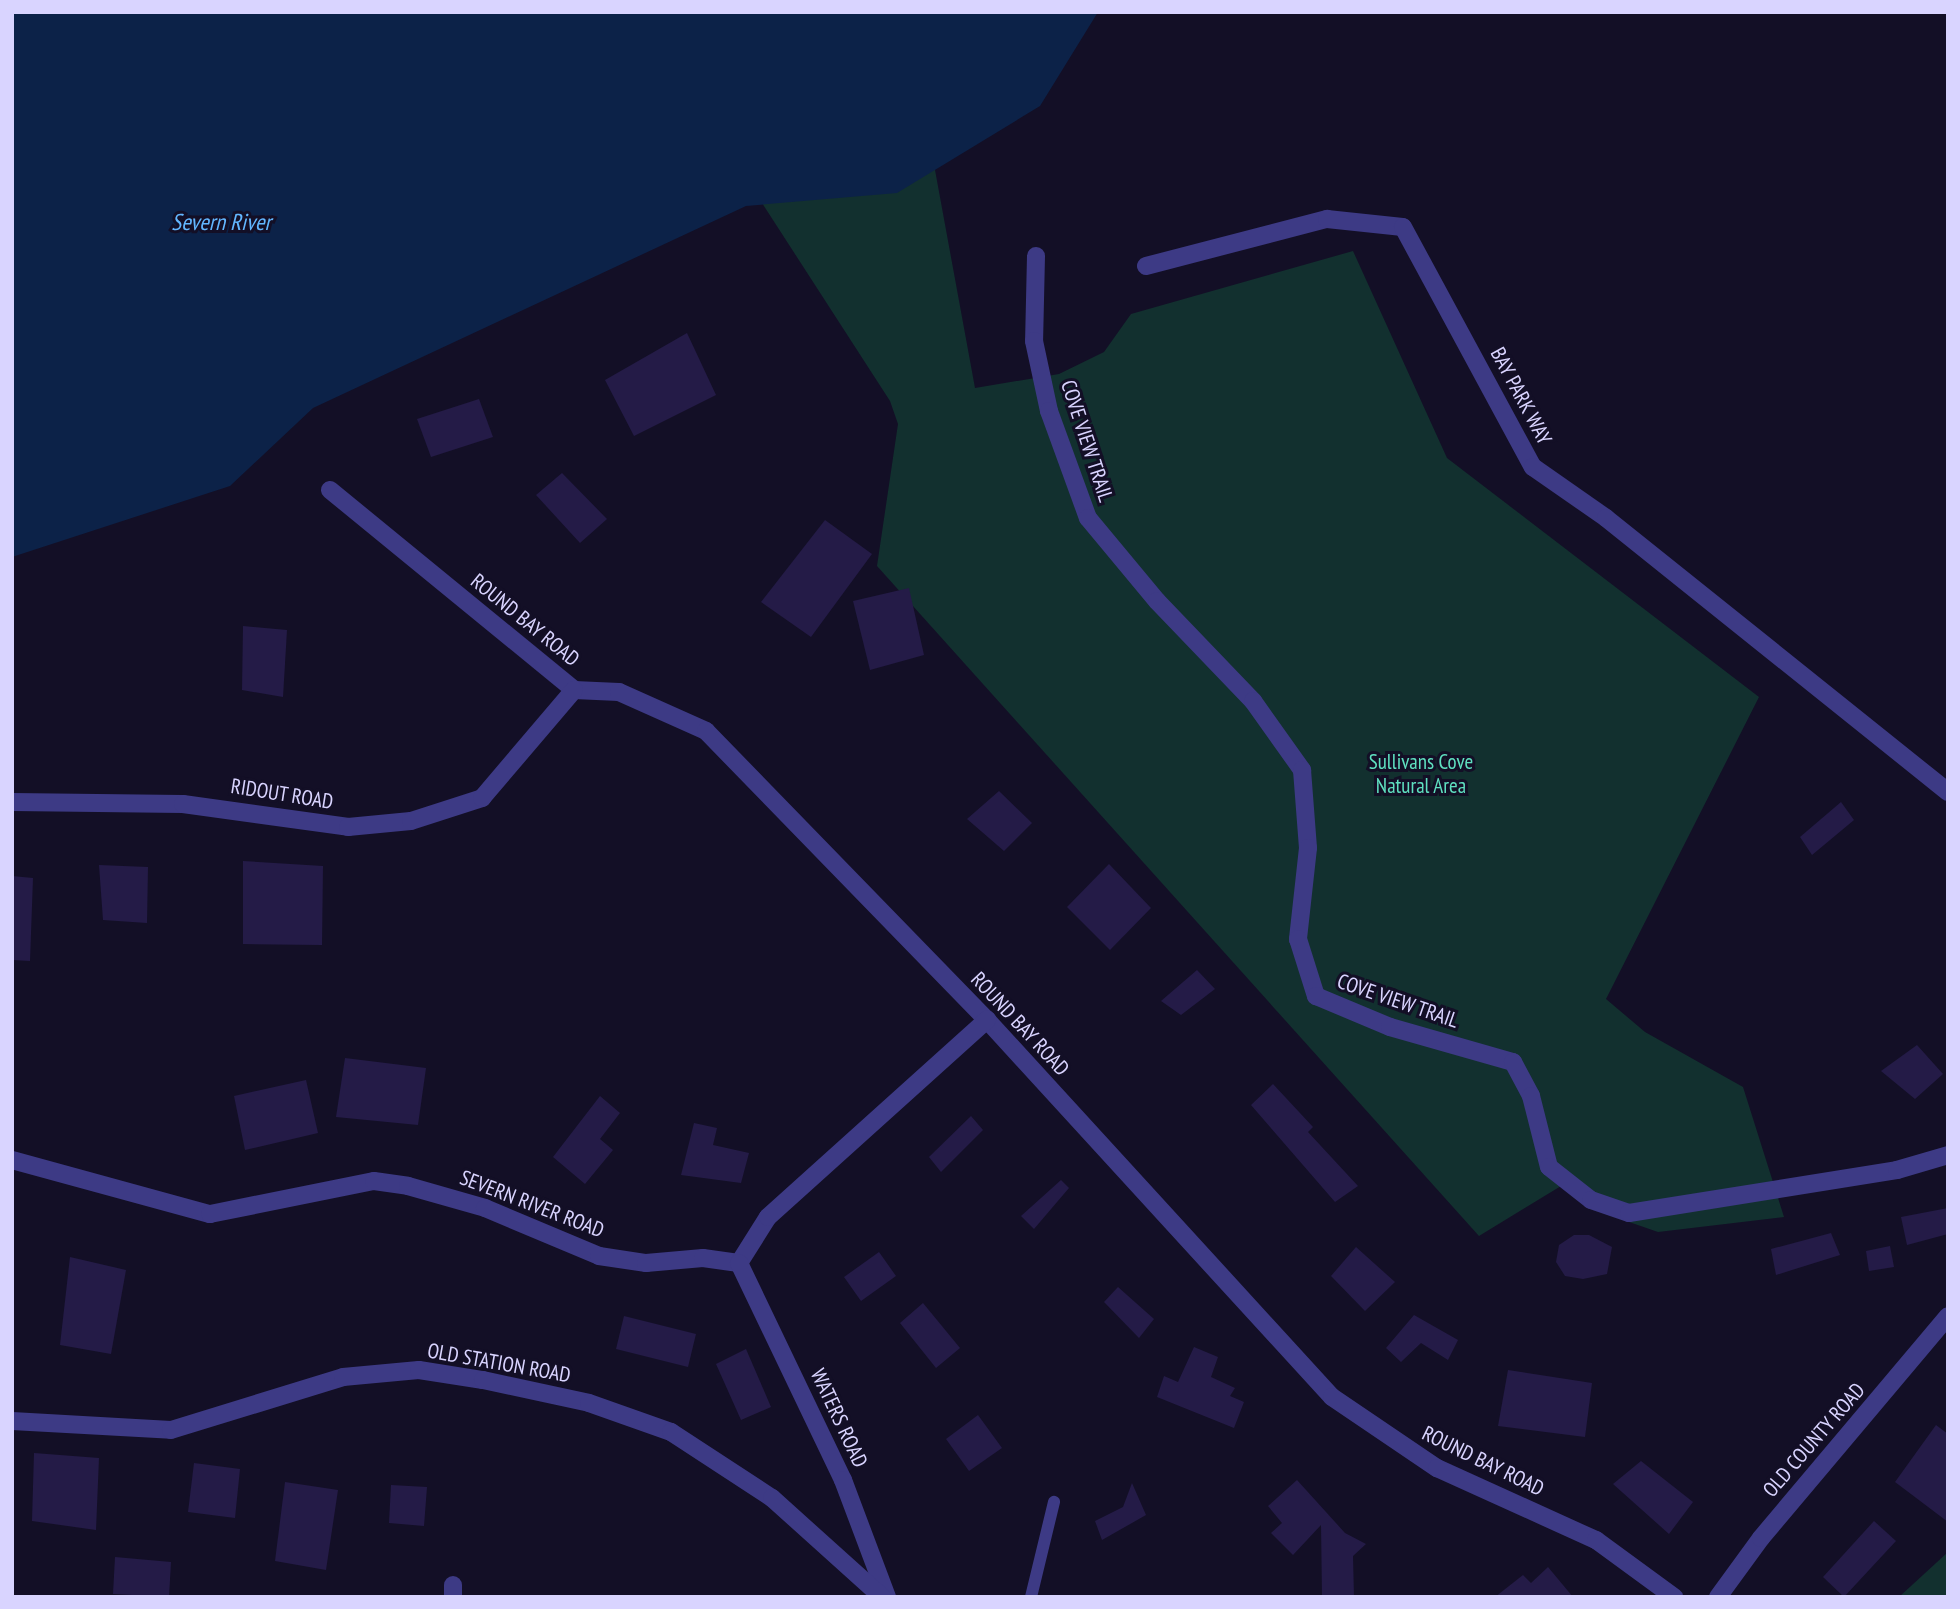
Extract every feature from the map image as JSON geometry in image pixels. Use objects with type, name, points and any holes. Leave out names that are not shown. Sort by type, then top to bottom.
[{"type":"street","name":"BAY PARK WAY","points":[[1146,267],[1327,219],[1404,226],[1534,467],[1606,518],[1948,792]]},
{"type":"street","name":"COVE VIEW TRAIL","points":[[1036,256],[1034,341],[1049,411],[1088,518],[1157,601],[1253,701],[1302,770],[1308,848],[1298,939],[1316,996],[1390,1027],[1513,1062],[1531,1096],[1549,1167],[1591,1200],[1629,1213],[1897,1170],[1948,1155]]},
{"type":"street","name":"ROUND BAY ROAD","points":[[330,490],[574,690],[619,692],[706,731],[987,1020],[1332,1397],[1437,1468],[1596,1539],[1674,1597]]},
{"type":"street","name":"RIDOUT ROAD","points":[[12,802],[183,804],[348,827],[411,821],[482,797],[574,690]]},
{"type":"street","points":[[739,1263],[768,1217],[987,1020]]},
{"type":"street","name":"SEVERN RIVER ROAD","points":[[12,1160],[210,1214],[374,1181],[408,1186],[485,1208],[599,1256],[646,1263],[703,1258],[739,1263]]},
{"type":"street","name":"WATERS ROAD","points":[[739,1263],[843,1480],[884,1597]]},
{"type":"street","name":"OLD COUNTY ROAD","points":[[1718,1597],[1761,1538],[1948,1317]]},
{"type":"street","name":"OLD STATION ROAD","points":[[12,1421],[171,1430],[343,1377],[419,1370],[483,1380],[589,1403],[671,1432],[772,1498],[884,1597]]},
{"type":"lane","points":[[1031,1597],[1054,1502]]},
{"type":"green space","name":"Sullivans Cove Natural Area","points":[[933,159],[975,388],[1059,374],[1104,352],[1131,314],[1353,251],[1447,458],[1759,697],[1606,999],[1645,1032],[1743,1087],[1784,1217],[1658,1232],[1606,1214],[1561,1186],[1479,1236],[877,566],[898,424],[890,401],[762,203]]},
{"type":"green space","points":[[1948,1552],[1948,1597],[1899,1597]]},
{"type":"water","name":"Severn River","points":[[12,12],[1098,12],[1040,106],[897,193],[746,206],[313,408],[230,486],[12,557]]},
{"type":"building","points":[[687,333],[716,395],[634,436],[605,380]]},
{"type":"building","points":[[479,399],[493,437],[431,457],[417,419]]},
{"type":"building","points":[[562,473],[607,519],[580,543],[536,495]]},
{"type":"building","points":[[825,520],[872,554],[811,637],[761,602]]},
{"type":"building","points":[[909,588],[924,655],[870,670],[853,601]]},
{"type":"building","points":[[243,626],[287,630],[283,697],[242,690]]},
{"type":"building","points":[[999,791],[1032,823],[1004,851],[967,819]]},
{"type":"building","points":[[1841,802],[1854,820],[1812,855],[1800,837]]},
{"type":"building","points":[[243,861],[323,866],[322,945],[243,944]]},
{"type":"building","points":[[1109,864],[1151,908],[1110,950],[1067,907]]},
{"type":"building","points":[[99,865],[148,867],[147,923],[103,920]]},
{"type":"building","points":[[12,876],[33,878],[30,961],[12,960]]},
{"type":"building","points":[[1197,970],[1215,989],[1181,1015],[1161,1001]]},
{"type":"building","points":[[1917,1045],[1943,1074],[1915,1099],[1881,1071]]},
{"type":"building","points":[[345,1058],[426,1068],[418,1125],[336,1117]]},
{"type":"building","points":[[306,1080],[318,1133],[245,1150],[234,1096]]},
{"type":"building","points":[[1273,1084],[1313,1127],[1308,1132],[1358,1186],[1335,1202],[1251,1105]]},
{"type":"building","points":[[600,1096],[620,1113],[600,1139],[613,1150],[585,1184],[553,1157]]},
{"type":"building","points":[[971,1116],[983,1130],[941,1172],[929,1157]]},
{"type":"building","points":[[694,1123],[717,1128],[713,1145],[749,1153],[741,1183],[681,1175]]},
{"type":"building","points":[[1061,1180],[1069,1188],[1034,1229],[1021,1216]]},
{"type":"building","points":[[1948,1208],[1948,1234],[1907,1245],[1901,1217]]},
{"type":"building","points":[[1831,1233],[1840,1255],[1776,1275],[1771,1249]]},
{"type":"building","points":[[1574,1235],[1589,1235],[1612,1247],[1607,1274],[1583,1279],[1565,1276],[1556,1262],[1559,1245]]},
{"type":"building","points":[[1890,1246],[1894,1267],[1869,1271],[1866,1251]]},
{"type":"building","points":[[1356,1247],[1395,1282],[1365,1311],[1331,1276]]},
{"type":"building","points":[[879,1252],[896,1276],[861,1301],[844,1277]]},
{"type":"building","points":[[70,1257],[126,1270],[111,1354],[60,1345]]},
{"type":"building","points":[[1118,1287],[1154,1319],[1139,1338],[1104,1302]]},
{"type":"building","points":[[923,1303],[960,1348],[936,1368],[900,1323]]},
{"type":"building","points":[[1414,1315],[1458,1340],[1448,1360],[1421,1343],[1401,1362],[1386,1348]]},
{"type":"building","points":[[624,1316],[696,1334],[688,1367],[616,1349]]},
{"type":"building","points":[[1194,1347],[1218,1357],[1211,1377],[1235,1388],[1230,1396],[1244,1402],[1234,1428],[1157,1397],[1164,1376],[1178,1382]]},
{"type":"building","points":[[746,1349],[771,1407],[741,1420],[716,1364]]},
{"type":"building","points":[[1508,1370],[1592,1383],[1585,1437],[1498,1426]]},
{"type":"building","points":[[978,1415],[1002,1448],[969,1471],[946,1439]]},
{"type":"building","points":[[1936,1425],[1948,1434],[1948,1522],[1895,1482]]},
{"type":"building","points":[[34,1453],[99,1458],[96,1530],[32,1521]]},
{"type":"building","points":[[1641,1461],[1693,1502],[1669,1534],[1613,1484]]},
{"type":"building","points":[[194,1463],[240,1469],[235,1518],[188,1512]]},
{"type":"building","points":[[1297,1480],[1345,1533],[1366,1544],[1353,1556],[1354,1597],[1322,1597],[1321,1525],[1293,1555],[1271,1533],[1282,1523],[1268,1506]]},
{"type":"building","points":[[285,1482],[338,1490],[326,1570],[275,1561]]},
{"type":"building","points":[[1132,1483],[1146,1515],[1102,1540],[1095,1521],[1123,1507]]},
{"type":"building","points":[[391,1485],[427,1487],[424,1526],[389,1523]]},
{"type":"building","points":[[1874,1521],[1896,1541],[1844,1597],[1823,1577]]},
{"type":"building","points":[[115,1557],[171,1562],[169,1597],[113,1594]]},
{"type":"building","points":[[1548,1567],[1573,1597],[1495,1597],[1523,1575],[1531,1583]]}]
